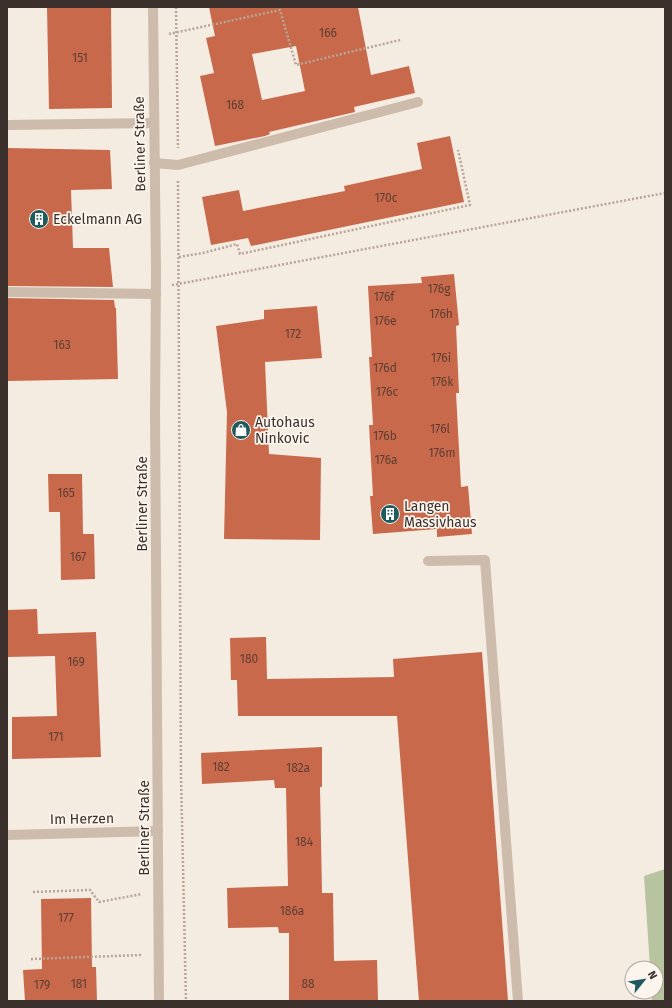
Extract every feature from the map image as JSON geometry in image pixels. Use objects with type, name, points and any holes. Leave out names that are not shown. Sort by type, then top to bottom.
[{"type":"street","name":"Berliner Straße","points":[[153,7],[156,294],[159,1001]]},
{"type":"street","points":[[154,163],[178,164],[418,102]]},
{"type":"street","points":[[7,124],[154,122]]},
{"type":"street","points":[[7,292],[156,294]]},
{"type":"street","points":[[428,561],[485,560],[518,1001]]},
{"type":"street","name":"Im Herzen","points":[[7,834],[158,831]]},
{"type":"path","points":[[153,38],[280,10],[296,65],[400,40]]},
{"type":"path","points":[[179,257],[237,244],[240,254],[470,205],[458,150]]},
{"type":"path","points":[[186,1001],[181,769],[178,284],[665,193]]},
{"type":"path","points":[[34,892],[90,890],[99,902],[158,891]]},
{"type":"path","points":[[31,959],[159,954]]},
{"type":"green space","points":[[665,869],[665,1001],[652,1001],[664,1000],[664,960],[649,960],[644,876]]},
{"type":"building","points":[[47,7],[111,7],[112,108],[49,109]]},
{"type":"building","points":[[209,7],[358,7],[371,75],[409,66],[415,93],[354,107],[355,112],[269,132],[270,134],[265,136],[215,146],[200,76],[214,73],[206,38],[215,36]],"holes":[[[296,46],[305,91],[262,100],[252,54]]]},
{"type":"building","points":[[450,136],[464,202],[251,246],[248,238],[211,245],[202,197],[239,190],[243,211],[345,191],[344,186],[422,169],[417,143]]},
{"type":"building","name":"Eckelmann AG","points":[[7,148],[110,150],[112,189],[71,190],[73,248],[109,248],[113,287],[7,286]]},
{"type":"building","points":[[454,274],[459,325],[456,326],[459,393],[456,393],[461,487],[468,486],[472,534],[437,537],[437,529],[373,534],[370,496],[373,496],[369,425],[373,425],[369,357],[372,357],[368,286],[422,283],[421,277]]},
{"type":"building","points":[[7,298],[114,300],[116,308],[118,379],[7,381]]},
{"type":"building","points":[[317,306],[322,358],[265,362],[269,454],[321,458],[320,540],[224,539],[227,412],[216,326],[264,319],[264,310]]},
{"type":"building","points":[[48,474],[82,474],[83,534],[94,534],[95,579],[61,580],[60,512],[49,512]]},
{"type":"building","points":[[37,609],[38,634],[96,632],[101,757],[12,759],[12,717],[57,716],[55,656],[7,657],[7,610]]},
{"type":"building","points":[[266,637],[267,679],[394,677],[393,659],[482,652],[508,1001],[419,1001],[397,716],[238,716],[237,680],[231,680],[230,638]]},
{"type":"building","points":[[322,747],[322,787],[320,787],[322,893],[333,893],[334,961],[377,960],[378,1001],[289,1001],[289,933],[279,933],[278,927],[228,928],[227,888],[288,886],[286,788],[275,788],[274,780],[202,784],[201,753]]},
{"type":"building","points":[[91,898],[92,967],[96,967],[97,1001],[25,1001],[23,970],[42,969],[41,899]]},
{"type":"place","name":"Eckelmann AG","points":[[39,219]]},
{"type":"place","name":"Autohaus Ninkovic","points":[[241,430]]},
{"type":"place","name":"Langen Massivhaus","points":[[390,514]]}]
